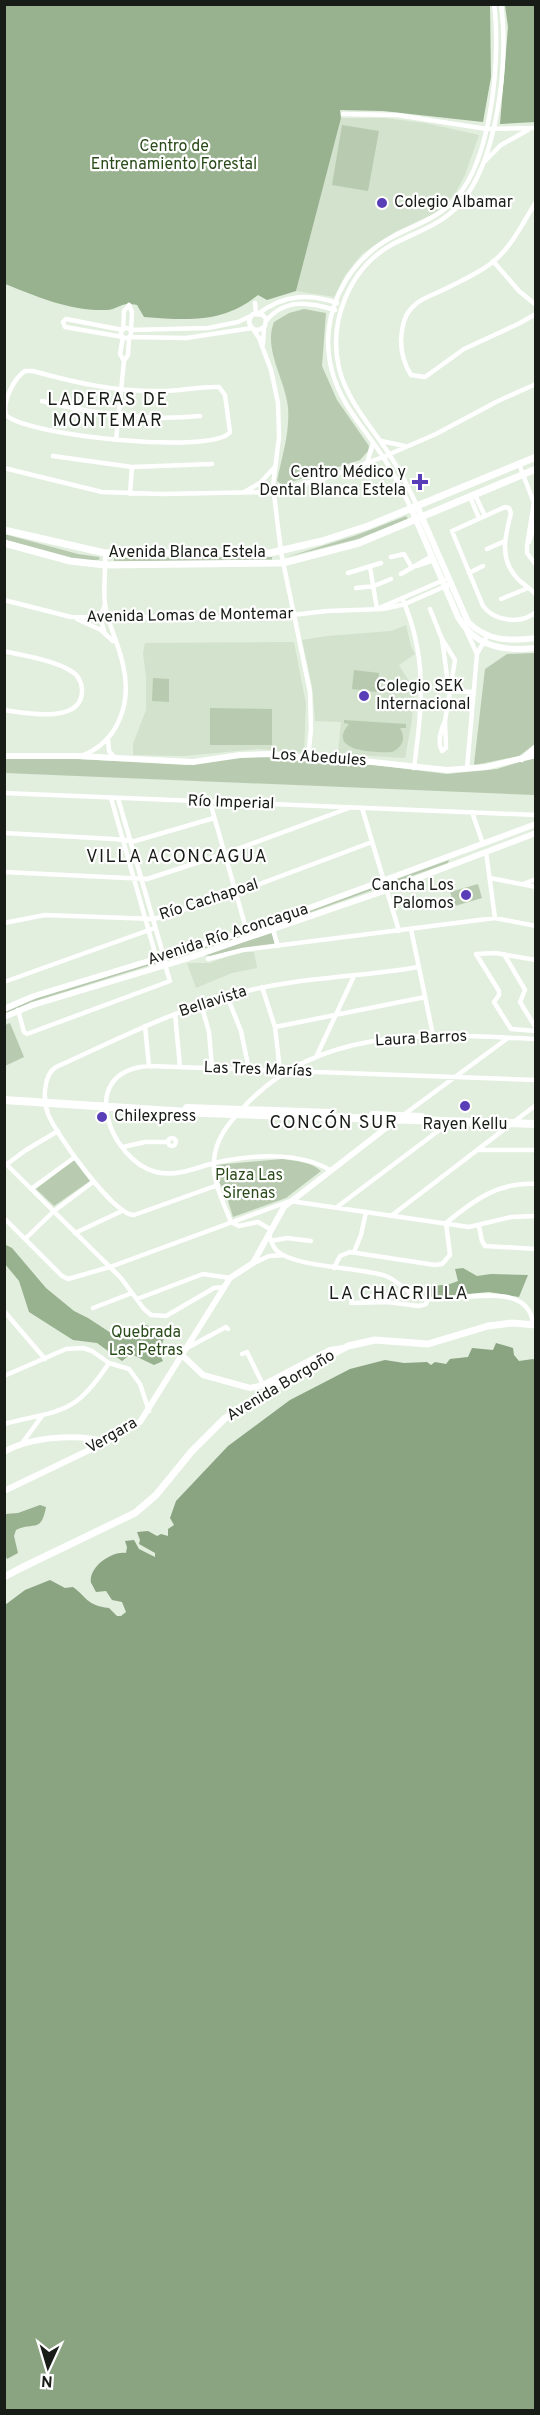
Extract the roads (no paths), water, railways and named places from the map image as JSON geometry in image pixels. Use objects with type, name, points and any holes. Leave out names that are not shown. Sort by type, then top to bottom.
[{"type":"main road","name":"Avenida Blanca Estela","points":[[4,530],[105,553],[246,554],[281,552],[344,534],[536,457]]},
{"type":"main road","name":"Avenida Blanca Estela","points":[[4,543],[70,561],[105,565],[283,563],[359,543],[536,469]]},
{"type":"main road","points":[[4,1102],[536,1124]]},
{"type":"main road","name":"Avenida Borgoño","points":[[4,1578],[135,1513],[156,1495],[192,1451],[224,1419],[276,1385],[344,1348],[370,1340],[428,1344],[488,1326],[512,1323],[534,1325]]},
{"type":"street","points":[[414,507],[383,457],[346,405],[333,377],[328,345],[332,309],[350,273],[369,251],[391,237],[436,215],[456,199],[471,175],[487,129],[497,55],[494,4]]},
{"type":"street","points":[[477,654],[458,617],[447,582],[389,454],[351,399],[341,376],[336,343],[340,312],[353,282],[378,253],[435,224],[454,210],[469,192],[482,164],[493,129],[503,57],[501,4]]},
{"type":"street","points":[[343,114],[397,115],[487,129],[533,128]]},
{"type":"street","points":[[482,164],[501,145],[533,128]]},
{"type":"street","points":[[536,202],[514,240],[494,261],[420,301],[410,309],[404,322],[401,345],[405,365],[411,375],[421,378],[428,376],[448,359],[473,344],[536,314]]},
{"type":"street","points":[[494,261],[519,291],[536,306]]},
{"type":"street","points":[[264,327],[259,330],[252,328],[186,338],[123,337],[65,327],[63,322],[66,319],[123,330],[127,328],[130,330],[208,327],[238,322],[278,301],[295,297],[312,296],[343,305]]},
{"type":"street","points":[[255,303],[255,314],[249,320],[272,370],[278,403],[279,437],[273,492],[281,552],[311,701],[312,729],[308,759]]},
{"type":"street","points":[[263,350],[264,327],[276,311],[293,304],[308,303],[340,312]]},
{"type":"street","points":[[116,440],[124,361],[128,355],[132,312],[129,305],[124,312],[120,354],[124,361]]},
{"type":"street","points":[[255,314],[263,315],[266,322]]},
{"type":"street","points":[[28,371],[81,384],[121,390],[163,392],[219,387],[225,394],[231,430],[226,437],[207,441],[116,440],[68,434],[8,417],[4,408],[17,378],[28,371]]},
{"type":"street","points":[[4,468],[93,491],[130,494],[273,492],[318,480],[383,457],[536,384]]},
{"type":"street","points":[[42,401],[76,409],[119,414],[162,418],[200,416]]},
{"type":"street","points":[[380,440],[408,446]]},
{"type":"street","points":[[367,463],[374,444]]},
{"type":"street","points":[[53,456],[132,467],[212,465]]},
{"type":"street","points":[[519,464],[536,509]]},
{"type":"street","points":[[241,493],[260,483],[275,466]]},
{"type":"street","points":[[130,494],[132,467]]},
{"type":"street","points":[[472,496],[485,516]]},
{"type":"street","points":[[472,496],[479,518]]},
{"type":"street","points":[[534,502],[528,532],[527,553],[536,565]]},
{"type":"street","points":[[536,595],[517,579],[509,566],[504,550],[510,509],[505,507],[454,529],[452,532],[483,606],[493,616],[504,619],[529,617],[536,612]]},
{"type":"street","points":[[419,518],[433,558],[468,622],[487,636],[510,640],[536,638]]},
{"type":"street","points":[[527,553],[536,519]]},
{"type":"street","points":[[487,549],[505,542]]},
{"type":"street","points":[[78,756],[96,750],[108,739],[121,716],[126,690],[123,662],[115,643],[105,604],[105,553]]},
{"type":"street","points":[[391,557],[404,554],[414,567]]},
{"type":"street","points":[[401,574],[433,558]]},
{"type":"street","points":[[348,573],[381,563]]},
{"type":"street","points":[[469,573],[483,566]]},
{"type":"street","points":[[370,567],[377,609]]},
{"type":"street","points":[[356,588],[374,586],[391,579]]},
{"type":"street","name":"Avenida Lomas de Montemar","points":[[4,600],[71,617],[293,616],[327,611],[390,608],[447,582]]},
{"type":"street","points":[[501,599],[528,588]]},
{"type":"street","points":[[403,601],[418,645],[422,678],[414,768]]},
{"type":"street","points":[[105,604],[100,617],[107,635]]},
{"type":"street","points":[[430,609],[442,639],[455,660],[441,737],[442,751],[446,748],[445,721]]},
{"type":"street","points":[[71,617],[94,626],[115,643]]},
{"type":"street","points":[[466,630],[484,644],[500,648],[536,648]]},
{"type":"street","points":[[467,769],[477,654],[487,636]]},
{"type":"street","points":[[442,639],[446,685],[449,691]]},
{"type":"street","points":[[4,651],[71,671],[79,679],[82,690],[78,704],[66,713],[44,714],[4,710]]},
{"type":"street","points":[[449,691],[473,692]]},
{"type":"street","points":[[108,739],[109,751],[116,758]]},
{"type":"street","points":[[521,760],[536,747]]},
{"type":"street","name":"Los Abedules","points":[[4,756],[78,756],[193,762],[263,754],[326,761],[372,761],[414,768],[467,769],[521,760],[536,755]]},
{"type":"street","name":"Río Imperial","points":[[4,793],[536,815]]},
{"type":"street","points":[[18,1010],[24,1032],[27,1034],[170,981],[145,918],[111,798]]},
{"type":"street","points":[[118,798],[154,919],[160,958]]},
{"type":"street","points":[[210,802],[248,934]]},
{"type":"street","points":[[4,872],[142,879],[225,854],[351,808]]},
{"type":"street","points":[[362,808],[399,931]]},
{"type":"street","points":[[472,812],[483,844]]},
{"type":"street","points":[[4,833],[131,842],[214,818]]},
{"type":"street","name":"Avenida Río Aconcagua","points":[[4,1017],[18,1010],[186,958],[536,824]]},
{"type":"street","name":"Avenida Río Aconcagua","points":[[4,1009],[33,996],[160,958],[248,934],[273,930],[386,891],[536,833]]},
{"type":"street","name":"Río Cachapoal","points":[[4,923],[45,915],[154,919],[236,892],[372,842]]},
{"type":"street","points":[[486,852],[495,918]]},
{"type":"street","points":[[490,878],[536,887]]},
{"type":"street","points":[[523,884],[536,879]]},
{"type":"street","points":[[186,958],[208,959],[243,950],[495,918],[536,926]]},
{"type":"street","points":[[4,982],[156,927]]},
{"type":"street","points":[[411,929],[433,1035]]},
{"type":"street","points":[[273,930],[278,946]]},
{"type":"street","points":[[504,954],[525,990],[520,1001],[536,1030],[513,1030],[494,1002],[499,992],[476,954],[504,954],[535,961]]},
{"type":"street","name":"Bellavista","points":[[46,1104],[46,1079],[54,1068],[145,1026],[201,1004],[262,987],[418,967]]},
{"type":"street","points":[[317,1056],[354,976]]},
{"type":"street","points":[[262,987],[275,1027],[280,1071]]},
{"type":"street","points":[[227,996],[241,1031],[249,1070]]},
{"type":"street","points":[[275,1027],[425,997]]},
{"type":"street","points":[[201,1004],[210,1039],[212,1068]]},
{"type":"street","points":[[175,1014],[180,1067]]},
{"type":"street","points":[[145,1026],[149,1066]]},
{"type":"street","name":"Laura Barros","points":[[231,1222],[213,1163],[220,1137],[239,1112],[258,1093],[289,1071],[317,1056],[381,1040],[433,1035],[536,1039]]},
{"type":"street","points":[[253,1263],[279,1214],[290,1201],[438,1088],[508,1038]]},
{"type":"street","name":"Las Tres Marías","points":[[101,1107],[115,1078],[130,1069],[149,1066],[536,1080]]},
{"type":"street","points":[[436,1076],[438,1088]]},
{"type":"street","points":[[46,1104],[48,1114],[75,1157],[93,1182],[122,1211],[134,1215],[218,1185]]},
{"type":"street","points":[[391,1216],[536,1105]]},
{"type":"street","points":[[101,1107],[123,1148],[138,1164],[157,1173],[177,1173],[213,1163],[246,1159],[290,1158],[312,1161],[330,1170]]},
{"type":"street","points":[[337,1207],[451,1121]]},
{"type":"street","points":[[58,1131],[6,1163],[110,1267],[148,1313],[163,1316],[214,1288],[224,1287]]},
{"type":"street","points":[[123,1148],[145,1142],[168,1142]]},
{"type":"street","points":[[479,1150],[536,1150]]},
{"type":"street","points":[[32,1190],[75,1157]]},
{"type":"street","points":[[25,1239],[54,1211],[93,1182]]},
{"type":"street","points":[[446,1223],[492,1191],[515,1184],[536,1184]]},
{"type":"street","points":[[4,1218],[65,1278],[76,1278],[290,1201],[479,1226],[511,1217],[536,1216]]},
{"type":"street","points":[[75,1233],[122,1211]]},
{"type":"street","points":[[354,1252],[361,1235],[366,1212]]},
{"type":"street","points":[[231,1222],[239,1226],[258,1222],[269,1231],[275,1249],[285,1256]]},
{"type":"street","points":[[334,1268],[342,1254],[354,1252],[428,1264],[442,1264],[448,1258],[450,1249],[446,1223]]},
{"type":"street","points":[[479,1226],[485,1246],[536,1249]]},
{"type":"street","points":[[271,1241],[287,1238],[311,1241]]},
{"type":"street","points":[[253,1263],[269,1256],[285,1256],[334,1268],[385,1276],[418,1297],[428,1299],[488,1295],[507,1297],[526,1307],[534,1325]]},
{"type":"street","name":"Vergara","points":[[4,1491],[136,1426],[148,1411],[230,1278],[253,1263]]},
{"type":"street","points":[[137,1299],[203,1275],[230,1278]]},
{"type":"street","points":[[93,1308],[132,1293]]},
{"type":"street","points":[[351,1303],[387,1302],[419,1306],[426,1304],[428,1299]]},
{"type":"street","points":[[4,1311],[45,1359]]},
{"type":"street","points":[[187,1348],[226,1327],[228,1329]]},
{"type":"street","points":[[4,1376],[66,1349],[80,1348],[92,1351],[110,1363],[129,1369],[140,1384],[148,1411]]},
{"type":"street","points":[[182,1355],[197,1371],[210,1378],[246,1388],[263,1385],[330,1350],[344,1348]]},
{"type":"street","points":[[242,1354],[247,1352],[263,1385]]},
{"type":"street","points":[[4,1424],[62,1412],[82,1398],[110,1363]]},
{"type":"street","points":[[23,1442],[43,1415]]},
{"type":"street","points":[[4,1452],[23,1442],[84,1438],[106,1442]]},
{"type":"place","name":"Colegio Albamar","points":[[382,203]]},
{"type":"place","name":"Centro Médico y Dental Blanca Estela","points":[[420,482]]},
{"type":"place","name":"Colegio SEK Internacional","points":[[364,696]]},
{"type":"place","name":"Cancha Los Palomos","points":[[466,895]]},
{"type":"place","name":"Rayen Kellu","points":[[465,1106]]},
{"type":"place","name":"Chilexpress","points":[[102,1117]]},
{"type":"district","name":"LADERAS DE MONTEMAR","points":[[108,410]]},
{"type":"district","name":"VILLA ACONCAGUA","points":[[177,857]]},
{"type":"district","name":"CONCÓN SUR","points":[[334,1123]]},
{"type":"district","name":"LA CHACRILLA","points":[[399,1294]]},
{"type":"park label","name":"Centro de Entrenamiento Forestal","points":[[174,156]]},
{"type":"park label","name":"Plaza Las Sirenas","points":[[249,1185]]},
{"type":"park label","name":"Quebrada Las Petras","points":[[146,1342]]}]
